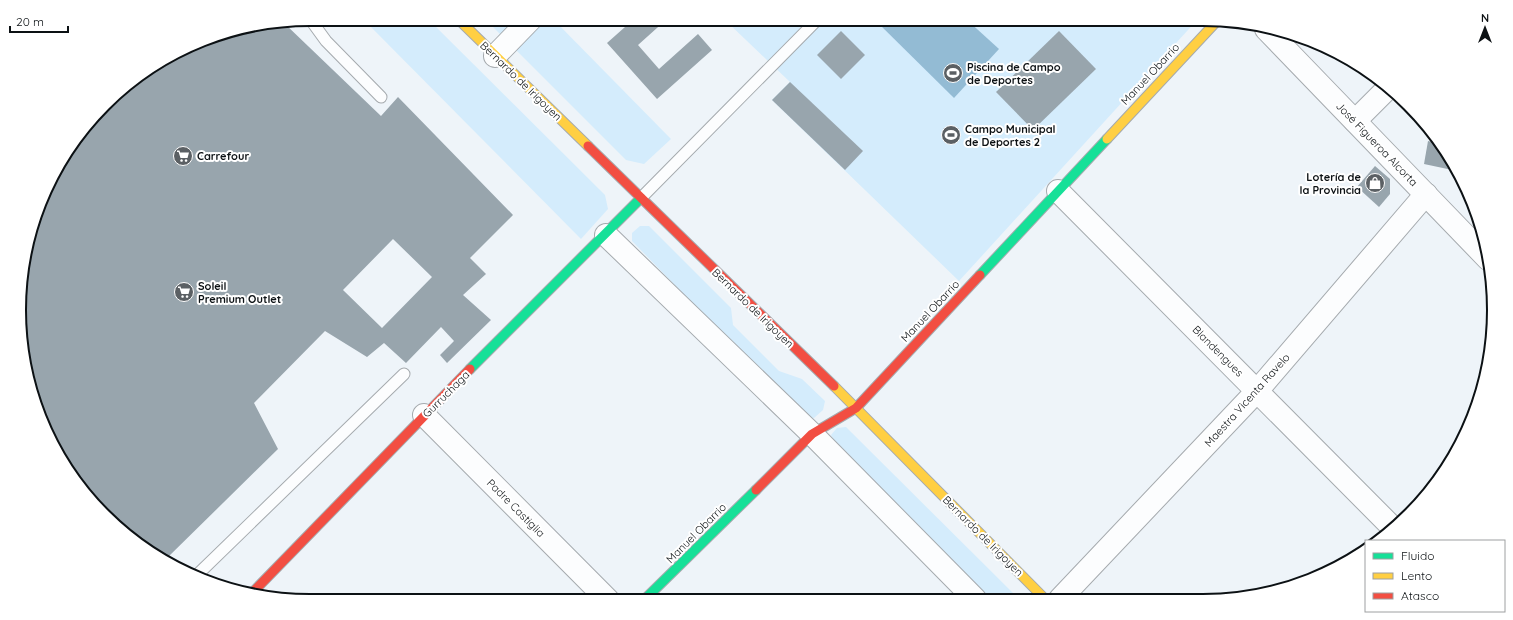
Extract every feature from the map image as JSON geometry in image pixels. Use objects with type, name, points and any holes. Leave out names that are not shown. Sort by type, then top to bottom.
[{"type":"street","name":"Bernardo de Irigoyen","points":[[465,26],[856,408],[1040,594]]},
{"type":"street","points":[[495,56],[524,26]]},
{"type":"street","name":"Manuel Obarrio","points":[[650,594],[812,434],[856,408],[1212,26]]},
{"type":"street","name":"José Figueroa Alcorta","points":[[1271,35],[1481,252]]},
{"type":"street","points":[[1355,121],[1384,91]]},
{"type":"street","name":"Blandengues","points":[[1058,191],[1389,524]]},
{"type":"street","name":"Maestra Vicenta Ravelo","points":[[1065,594],[1257,391],[1426,194]]},
{"type":"street","name":"Gurruchaga","points":[[256,589],[424,416],[599,239],[606,235],[641,198]]},
{"type":"street","points":[[606,235],[812,434],[970,594]]},
{"type":"street","name":"Padre Castiglia","points":[[424,416],[602,594]]},
{"type":"lane","points":[[315,26],[326,41],[382,97]]},
{"type":"lane","points":[[641,198],[811,26]]},
{"type":"lane","points":[[200,572],[404,374]]},
{"type":"shaded area","points":[[370,26],[435,26],[605,195],[608,209],[581,239]]},
{"type":"shaded area","points":[[492,26],[560,26],[671,139],[644,164],[626,160]]},
{"type":"shaded area","name":"Campo Municipal de Deportes 2","points":[[731,26],[1192,26],[959,281],[772,100],[790,82]]},
{"type":"shaded area","name":"Piscina de Campo de Deportes","points":[[881,26],[974,26],[999,49],[954,98]]},
{"type":"shaded area","points":[[640,226],[649,226],[731,308],[733,325],[779,371],[802,379],[825,401],[823,410],[814,418],[802,416],[632,241],[632,233]]},
{"type":"shaded area","points":[[846,427],[1014,594],[984,594],[835,442],[831,435],[837,428]]},
{"type":"building","points":[[626,26],[659,26],[638,45],[659,69],[698,34],[712,50],[657,99],[607,43]]},
{"type":"building","name":"Soleil Premium Outlet","points":[[288,27],[381,116],[398,97],[513,215],[470,258],[486,274],[463,295],[491,320],[447,363],[440,355],[454,341],[441,327],[406,363],[384,343],[367,357],[325,331],[254,403],[278,449],[169,556],[137,535],[109,511],[85,483],[64,452],[48,419],[36,384],[28,347],[26,310],[28,273],[31,255],[41,219],[55,184],[64,168],[96,123],[123,96],[137,85],[152,74],[184,55],[236,36],[255,31]],"holes":[[[393,239],[432,277],[382,328],[343,290]]]},
{"type":"building","points":[[841,31],[865,55],[841,79],[817,55]]},
{"type":"building","points":[[1059,31],[1096,69],[1033,130],[996,92]]},
{"type":"building","points":[[790,82],[863,151],[845,170],[772,100]]},
{"type":"building","points":[[1428,141],[1432,142],[1450,169],[1424,164]]},
{"type":"building","name":"Lotería de la Provincia","points":[[1375,166],[1390,179],[1390,194],[1379,207],[1357,187]]},
{"type":"traffic: fast","points":[[980,275],[1107,139]]},
{"type":"traffic: fast","points":[[470,369],[641,198]]},
{"type":"traffic: fast","points":[[650,594],[756,490]]},
{"type":"traffic: slow","points":[[465,26],[588,146]]},
{"type":"traffic: slow","points":[[1107,139],[1212,26]]},
{"type":"traffic: slow","points":[[834,386],[1040,594]]},
{"type":"traffic: jam","points":[[588,146],[834,386]]},
{"type":"traffic: jam","points":[[756,490],[812,434],[856,408],[980,275]]},
{"type":"traffic: jam","points":[[256,589],[470,369]]},
{"type":"place","name":"Piscina de Campo de Deportes","points":[[953,73]]},
{"type":"place","name":"Campo Municipal de Deportes 2","points":[[951,135]]},
{"type":"place","name":"Carrefour","points":[[183,156]]},
{"type":"place","name":"Lotería de la Provincia","points":[[1375,183]]},
{"type":"place","name":"Soleil Premium Outlet","points":[[184,292]]}]
